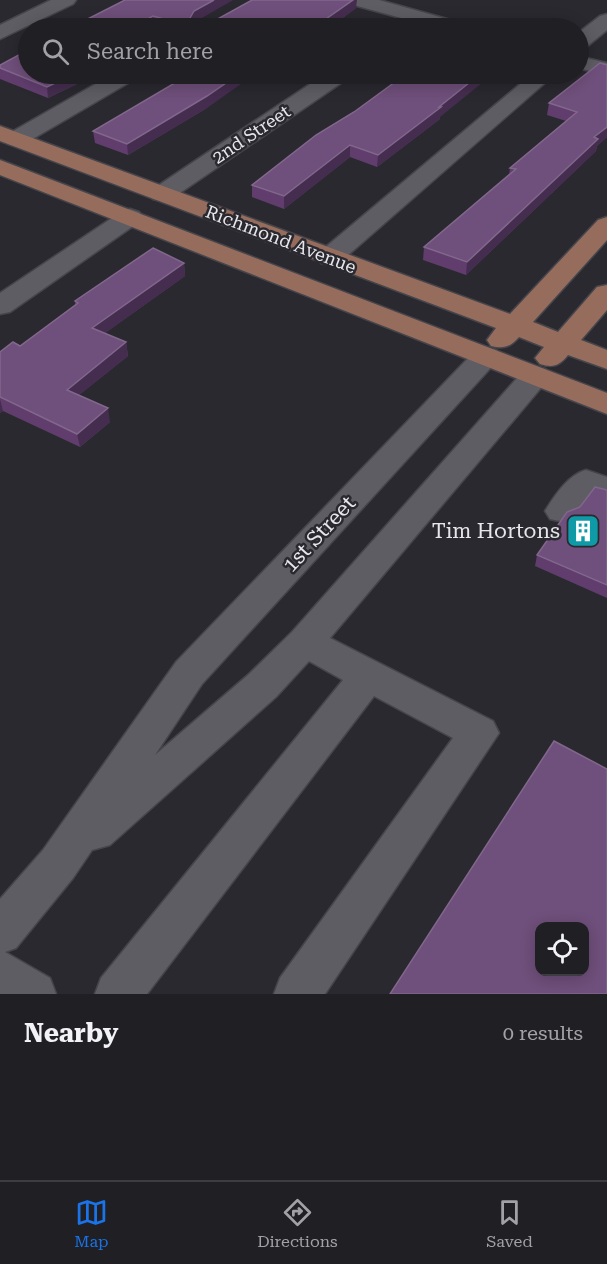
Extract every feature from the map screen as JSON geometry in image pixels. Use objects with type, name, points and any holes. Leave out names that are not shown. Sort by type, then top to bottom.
[{"type":"main road","name":"Richmond Avenue","points":[[8,136],[607,360]]},
{"type":"main road","name":"Richmond Avenue","points":[[0,167],[607,404]]},
{"type":"main road","name":"1st Street","points":[[486,356],[607,225]]},
{"type":"main road","name":"1st Street","points":[[535,376],[607,293]]},
{"type":"street","points":[[30,18],[66,0]]},
{"type":"street","points":[[357,0],[401,18]]},
{"type":"street","points":[[420,18],[438,6]]},
{"type":"street","points":[[589,35],[607,20]]},
{"type":"street","points":[[0,33],[18,24]]},
{"type":"street","points":[[589,64],[607,69]]},
{"type":"street","points":[[8,136],[108,84]]},
{"type":"street","name":"2nd Street","points":[[162,194],[324,84]]},
{"type":"street","points":[[330,257],[532,84]]},
{"type":"street","points":[[0,306],[130,217]]},
{"type":"street","name":"1st Street","points":[[0,933],[58,864],[189,673],[486,356]]},
{"type":"street","name":"1st Street","points":[[58,864],[262,686],[305,642],[535,376]]},
{"type":"street","points":[[562,511],[586,481],[607,489]]},
{"type":"street","points":[[297,994],[479,733],[305,642]]},
{"type":"street","points":[[118,994],[369,675]]},
{"type":"street","points":[[0,973],[33,994]]},
{"type":"building","points":[[125,0],[214,0],[194,11],[190,18],[153,16],[149,18],[90,18]]},
{"type":"building","points":[[252,0],[353,0],[327,18],[220,18]]},
{"type":"building","points":[[18,55],[18,75],[0,68],[0,65]]},
{"type":"building","points":[[600,63],[607,65],[607,127],[594,137],[598,139],[467,262],[424,247],[516,169],[510,168],[577,112],[549,103],[573,84],[589,84],[589,72]]},
{"type":"building","points":[[173,84],[224,84],[127,144],[93,131]]},
{"type":"building","points":[[392,84],[468,84],[378,155],[350,145],[284,196],[252,185],[316,135],[354,112]]},
{"type":"building","points":[[153,248],[184,263],[92,328],[126,342],[67,390],[108,408],[77,434],[0,397],[0,352],[13,342],[20,346],[78,303],[75,301]]},
{"type":"building","name":"Tim Hortons","points":[[595,487],[607,490],[607,585],[537,555],[567,512],[580,507]]},
{"type":"building","points":[[554,741],[607,769],[607,994],[390,994]]},
{"type":"place","name":"Tim Hortons","points":[[583,531]]}]
